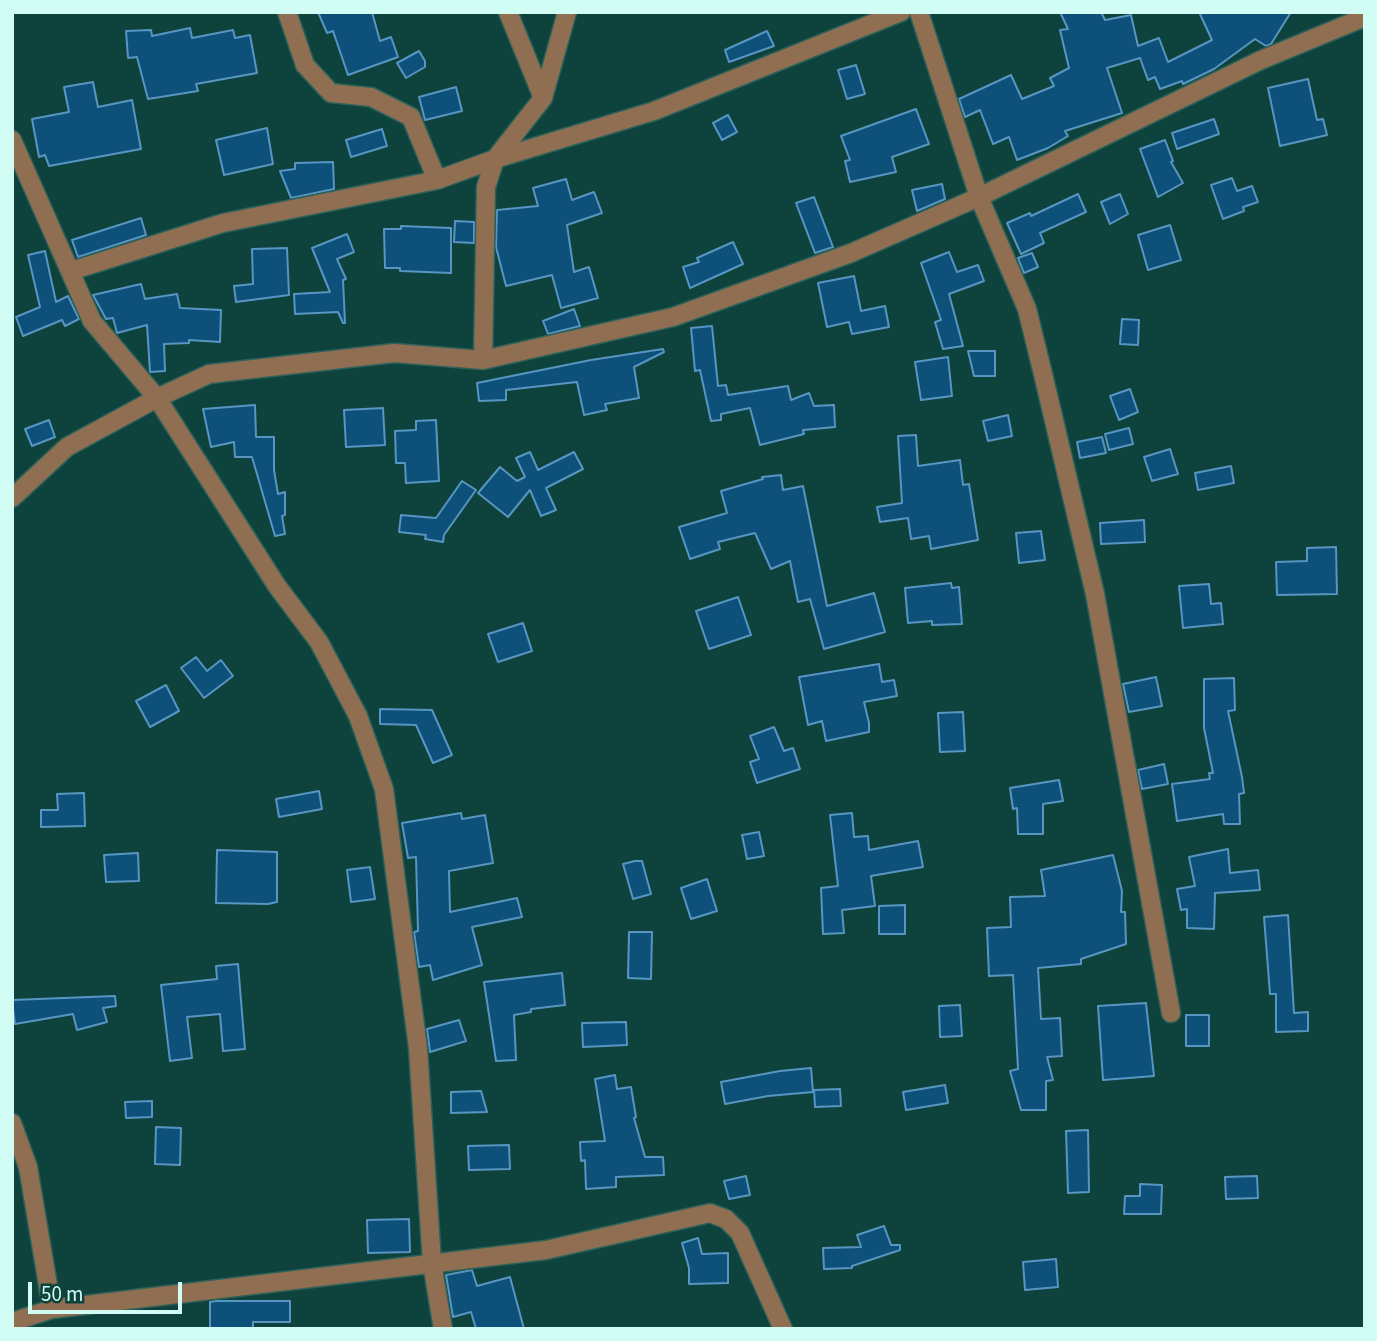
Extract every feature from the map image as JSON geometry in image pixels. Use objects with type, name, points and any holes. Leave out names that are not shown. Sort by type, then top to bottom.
[{"type":"street","points":[[287,12],[305,65],[331,93],[371,97],[411,117],[436,180]]},
{"type":"street","points":[[508,12],[543,98]]},
{"type":"street","points":[[483,360],[486,187],[495,159],[543,98],[567,12]]},
{"type":"street","points":[[71,271],[223,223],[436,180],[495,159],[653,111],[901,12]]},
{"type":"street","points":[[919,12],[979,197],[1027,309],[1095,594],[1171,1013]]},
{"type":"street","points":[[12,498],[67,447],[157,398],[209,374],[394,353],[483,360],[673,317],[851,253],[979,197],[1261,60],[1365,16]]},
{"type":"street","points":[[12,140],[92,321],[157,398],[277,586],[318,642],[358,716],[384,789],[418,1048],[432,1263],[443,1329]]},
{"type":"street","points":[[12,1123],[29,1167],[52,1309]]},
{"type":"street","points":[[12,1322],[52,1309],[546,1250],[710,1213],[726,1219],[740,1233],[783,1329]]},
{"type":"building","points":[[318,12],[372,12],[380,41],[391,37],[398,57],[348,75],[333,31],[327,33]]},
{"type":"building","points":[[1060,12],[1101,12],[1105,20],[1131,15],[1138,46],[1159,38],[1168,62],[1212,40],[1199,12],[1291,12],[1271,44],[1266,46],[1255,39],[1214,69],[1183,84],[1182,81],[1160,89],[1155,77],[1148,80],[1140,58],[1107,68],[1122,113],[1065,131],[1068,136],[1048,148],[1017,160],[1009,137],[993,144],[980,110],[965,117],[959,99],[1011,75],[1022,99],[1054,86],[1050,78],[1069,68],[1060,30],[1068,29]]},
{"type":"building","points":[[190,28],[192,38],[233,30],[235,38],[250,35],[257,73],[196,84],[198,91],[148,99],[137,57],[128,58],[126,31],[151,30],[152,36]]},
{"type":"building","points":[[767,31],[774,46],[729,62],[725,50]]},
{"type":"building","points":[[419,51],[425,61],[425,67],[406,78],[397,63]]},
{"type":"building","points":[[856,65],[865,94],[847,99],[838,70]]},
{"type":"building","points":[[1308,79],[1317,120],[1323,119],[1327,135],[1280,146],[1268,88]]},
{"type":"building","points":[[93,82],[98,107],[132,100],[141,149],[49,166],[45,155],[39,157],[32,119],[69,112],[64,87]]},
{"type":"building","points":[[456,87],[462,111],[425,120],[419,97]]},
{"type":"building","points":[[916,109],[929,144],[892,157],[896,172],[850,182],[845,161],[850,160],[841,136]]},
{"type":"building","points":[[728,115],[737,132],[722,140],[713,123]]},
{"type":"building","points":[[1214,119],[1219,134],[1177,149],[1172,133]]},
{"type":"building","points":[[267,128],[273,164],[224,175],[216,140]]},
{"type":"building","points":[[382,129],[387,146],[351,157],[346,140]]},
{"type":"building","points":[[1165,140],[1173,161],[1171,162],[1183,183],[1158,197],[1140,149]]},
{"type":"building","points":[[333,162],[334,189],[291,198],[280,171],[295,169],[295,163]]},
{"type":"building","points":[[1232,178],[1237,191],[1252,186],[1258,202],[1223,219],[1211,185]]},
{"type":"building","points":[[566,179],[572,200],[594,192],[602,213],[567,225],[574,272],[589,267],[598,298],[561,308],[552,275],[506,286],[496,247],[497,210],[538,206],[533,188]]},
{"type":"building","points":[[942,184],[945,199],[917,211],[912,190]]},
{"type":"building","points":[[1078,194],[1086,212],[1040,233],[1044,243],[1021,254],[1007,223],[1030,213],[1031,216]]},
{"type":"building","points":[[1120,194],[1128,214],[1110,224],[1101,202]]},
{"type":"building","points":[[814,197],[833,247],[815,253],[796,203]]},
{"type":"building","points":[[141,218],[146,235],[78,257],[72,240]]},
{"type":"building","points":[[455,221],[474,222],[474,243],[454,242]]},
{"type":"building","points":[[1170,225],[1181,260],[1148,270],[1138,235]]},
{"type":"building","points":[[401,226],[451,228],[451,273],[385,268],[384,229],[401,229]]},
{"type":"building","points":[[347,234],[354,252],[337,259],[346,279],[343,280],[345,323],[338,312],[295,314],[294,294],[330,292],[312,248]]},
{"type":"building","points":[[733,242],[743,264],[690,288],[683,267],[699,262],[697,258]]},
{"type":"building","points":[[287,248],[289,295],[236,302],[234,286],[253,284],[252,249]]},
{"type":"building","points":[[45,251],[56,302],[68,296],[79,319],[65,326],[62,320],[23,336],[16,317],[40,307],[28,255]]},
{"type":"building","points":[[949,252],[957,272],[978,265],[984,281],[949,294],[963,346],[943,349],[935,322],[941,320],[921,263]]},
{"type":"building","points":[[1032,253],[1038,267],[1024,273],[1018,258]]},
{"type":"building","points":[[854,276],[861,311],[885,306],[889,327],[852,334],[849,322],[827,327],[818,283]]},
{"type":"building","points":[[141,284],[145,299],[177,294],[180,308],[221,310],[220,342],[189,340],[189,343],[164,344],[165,371],[150,372],[147,325],[117,333],[113,318],[106,319],[93,295]]},
{"type":"building","points":[[574,309],[580,326],[548,334],[543,321]]},
{"type":"building","points":[[1122,319],[1139,320],[1138,345],[1120,344]]},
{"type":"building","points":[[712,326],[718,386],[726,385],[728,395],[788,386],[791,400],[809,393],[814,406],[834,405],[835,427],[803,430],[804,434],[760,445],[750,408],[721,414],[721,420],[711,421],[700,370],[695,371],[691,328]]},
{"type":"building","points":[[663,349],[664,352],[634,367],[639,398],[605,404],[607,410],[584,415],[577,382],[506,390],[506,400],[479,401],[477,383],[591,360]]},
{"type":"building","points":[[968,351],[995,351],[995,376],[974,376]]},
{"type":"building","points":[[948,357],[952,396],[921,400],[915,362]]},
{"type":"building","points":[[1130,389],[1138,412],[1119,420],[1110,396]]},
{"type":"building","points":[[255,405],[256,437],[274,437],[274,470],[278,494],[285,492],[285,515],[282,516],[285,534],[275,536],[252,457],[235,457],[234,442],[211,447],[203,409]]},
{"type":"building","points":[[383,408],[385,445],[346,447],[344,410]]},
{"type":"building","points":[[1008,415],[1012,436],[988,441],[983,421]]},
{"type":"building","points":[[49,420],[55,437],[32,446],[25,429]]},
{"type":"building","points":[[436,420],[439,481],[406,483],[405,463],[396,463],[395,431],[416,430],[416,421]]},
{"type":"building","points":[[1129,428],[1133,444],[1109,450],[1105,434]]},
{"type":"building","points":[[916,435],[918,466],[960,460],[963,485],[969,484],[978,540],[931,549],[929,536],[911,539],[908,518],[880,522],[877,507],[902,503],[898,436]]},
{"type":"building","points":[[1102,437],[1106,453],[1080,458],[1077,442]]},
{"type":"building","points":[[1170,449],[1178,474],[1152,481],[1144,457]]},
{"type":"building","points":[[530,452],[538,470],[574,452],[583,469],[546,488],[556,510],[541,516],[530,490],[508,517],[478,493],[500,467],[517,481],[525,477],[516,458]]},
{"type":"building","points":[[1231,466],[1234,483],[1198,490],[1195,473]]},
{"type":"building","points":[[781,475],[783,490],[803,486],[827,606],[874,593],[885,632],[824,649],[810,599],[798,602],[790,561],[771,569],[755,533],[718,542],[720,549],[690,559],[679,527],[727,513],[721,491],[763,479],[762,477]]},
{"type":"building","points":[[462,481],[476,490],[444,535],[443,542],[425,539],[426,535],[399,532],[401,515],[436,518]]},
{"type":"building","points":[[1144,520],[1145,542],[1101,544],[1100,523]]},
{"type":"building","points":[[1041,531],[1045,560],[1019,563],[1016,533]]},
{"type":"building","points":[[1336,547],[1337,594],[1277,595],[1276,562],[1307,561],[1307,548]]},
{"type":"building","points":[[951,583],[952,588],[959,587],[962,624],[932,625],[932,621],[908,623],[905,588]]},
{"type":"building","points":[[1209,584],[1211,604],[1221,603],[1223,624],[1183,628],[1179,586]]},
{"type":"building","points":[[738,597],[751,635],[709,649],[696,611]]},
{"type":"building","points":[[523,623],[532,651],[498,662],[488,634]]},
{"type":"building","points":[[196,657],[207,671],[221,660],[233,676],[204,698],[181,668]]},
{"type":"building","points":[[879,664],[882,682],[894,680],[897,696],[864,702],[869,732],[826,741],[822,721],[808,725],[799,677]]},
{"type":"building","points":[[1156,677],[1162,706],[1129,712],[1123,684]]},
{"type":"building","points":[[1234,678],[1235,710],[1228,711],[1244,793],[1239,794],[1240,824],[1224,824],[1223,814],[1177,821],[1172,784],[1210,779],[1209,773],[1213,773],[1204,728],[1204,679]]},
{"type":"building","points":[[166,685],[179,711],[150,727],[136,701]]},
{"type":"building","points":[[380,709],[432,710],[452,755],[433,763],[416,725],[380,724]]},
{"type":"building","points":[[963,712],[965,751],[940,752],[938,713]]},
{"type":"building","points":[[774,727],[784,751],[793,748],[800,769],[757,783],[750,762],[759,759],[750,736]]},
{"type":"building","points":[[1164,764],[1168,784],[1142,789],[1138,770]]},
{"type":"building","points":[[1059,780],[1063,801],[1043,804],[1043,834],[1018,834],[1017,808],[1013,809],[1010,788]]},
{"type":"building","points":[[319,791],[322,809],[279,817],[276,799]]},
{"type":"building","points":[[84,793],[85,826],[41,827],[41,810],[58,810],[57,794]]},
{"type":"building","points":[[461,813],[462,819],[485,815],[493,863],[449,871],[450,912],[517,898],[522,917],[472,927],[482,965],[433,980],[430,965],[419,967],[414,932],[418,931],[416,857],[408,858],[402,823]]},
{"type":"building","points":[[852,813],[854,837],[868,836],[869,850],[918,841],[923,867],[871,876],[875,906],[842,910],[844,933],[823,934],[821,888],[838,886],[830,815]]},
{"type":"building","points":[[759,832],[764,856],[747,859],[742,835]]},
{"type":"building","points":[[1228,849],[1230,873],[1258,870],[1260,890],[1215,893],[1214,929],[1187,928],[1187,909],[1181,910],[1177,889],[1195,886],[1189,857]]},
{"type":"building","points":[[217,850],[277,852],[277,902],[216,903]]},
{"type":"building","points":[[138,853],[139,881],[106,882],[104,855]]},
{"type":"building","points":[[1113,855],[1122,891],[1121,912],[1125,912],[1126,944],[1081,959],[1081,964],[1038,968],[1041,1019],[1060,1018],[1062,1056],[1047,1057],[1053,1080],[1046,1081],[1046,1110],[1021,1110],[1010,1071],[1018,1069],[1013,975],[989,976],[987,928],[1011,927],[1010,897],[1045,896],[1041,870]]},
{"type":"building","points":[[642,861],[651,894],[633,899],[623,864]]},
{"type":"building","points":[[370,867],[375,899],[351,902],[347,870]]},
{"type":"building","points":[[707,879],[717,911],[691,919],[681,888]]},
{"type":"building","points":[[905,905],[905,934],[879,934],[879,906]]},
{"type":"building","points":[[1288,915],[1294,1013],[1308,1012],[1308,1031],[1276,1032],[1276,994],[1270,994],[1264,917]]},
{"type":"building","points":[[629,932],[652,932],[651,979],[628,978]]},
{"type":"building","points":[[238,964],[245,1049],[223,1051],[220,1014],[187,1017],[192,1058],[170,1061],[161,985],[217,979],[216,966]]},
{"type":"building","points":[[562,973],[565,1005],[531,1009],[531,1012],[514,1015],[516,1060],[496,1061],[484,982]]},
{"type":"building","points":[[115,996],[116,1006],[103,1008],[107,1022],[77,1030],[73,1014],[15,1024],[12,1000]]},
{"type":"building","points":[[1146,1003],[1154,1076],[1103,1080],[1098,1006]]},
{"type":"building","points":[[960,1005],[962,1036],[940,1037],[939,1006]]},
{"type":"building","points":[[1186,1015],[1209,1015],[1209,1046],[1186,1046]]},
{"type":"building","points":[[459,1020],[466,1041],[430,1052],[427,1029]]},
{"type":"building","points":[[626,1022],[627,1045],[583,1047],[582,1023]]},
{"type":"building","points":[[811,1068],[813,1092],[768,1096],[725,1104],[721,1082]]},
{"type":"building","points":[[615,1075],[617,1089],[631,1087],[634,1118],[645,1157],[663,1157],[664,1175],[616,1177],[616,1187],[586,1189],[585,1160],[581,1161],[580,1142],[605,1141],[595,1079]]},
{"type":"building","points":[[945,1085],[948,1103],[906,1110],[903,1092]]},
{"type":"building","points":[[840,1089],[841,1106],[815,1107],[814,1090]]},
{"type":"building","points":[[481,1091],[487,1112],[451,1113],[451,1092]]},
{"type":"building","points":[[152,1101],[152,1117],[126,1118],[125,1102]]},
{"type":"building","points":[[156,1127],[181,1128],[180,1165],[155,1164]]},
{"type":"building","points":[[1088,1130],[1089,1192],[1068,1193],[1066,1131]]},
{"type":"building","points":[[509,1145],[510,1169],[469,1170],[468,1146]]},
{"type":"building","points":[[746,1176],[750,1195],[729,1199],[724,1181]]},
{"type":"building","points":[[1257,1176],[1258,1198],[1226,1199],[1225,1177]]},
{"type":"building","points":[[1140,1184],[1162,1185],[1161,1214],[1124,1214],[1125,1196],[1140,1196]]},
{"type":"building","points":[[409,1219],[410,1252],[368,1253],[367,1220]]},
{"type":"building","points":[[884,1226],[891,1245],[900,1245],[900,1250],[852,1268],[824,1269],[823,1248],[861,1247],[857,1235]]},
{"type":"building","points":[[698,1238],[702,1254],[728,1253],[728,1283],[689,1284],[689,1268],[682,1243]]},
{"type":"building","points":[[1056,1259],[1058,1287],[1025,1290],[1023,1262]]},
{"type":"building","points":[[472,1270],[477,1286],[510,1277],[524,1329],[476,1329],[471,1312],[453,1317],[446,1275]]},
{"type":"building","points":[[290,1301],[290,1322],[253,1322],[253,1329],[210,1329],[210,1302]]}]
